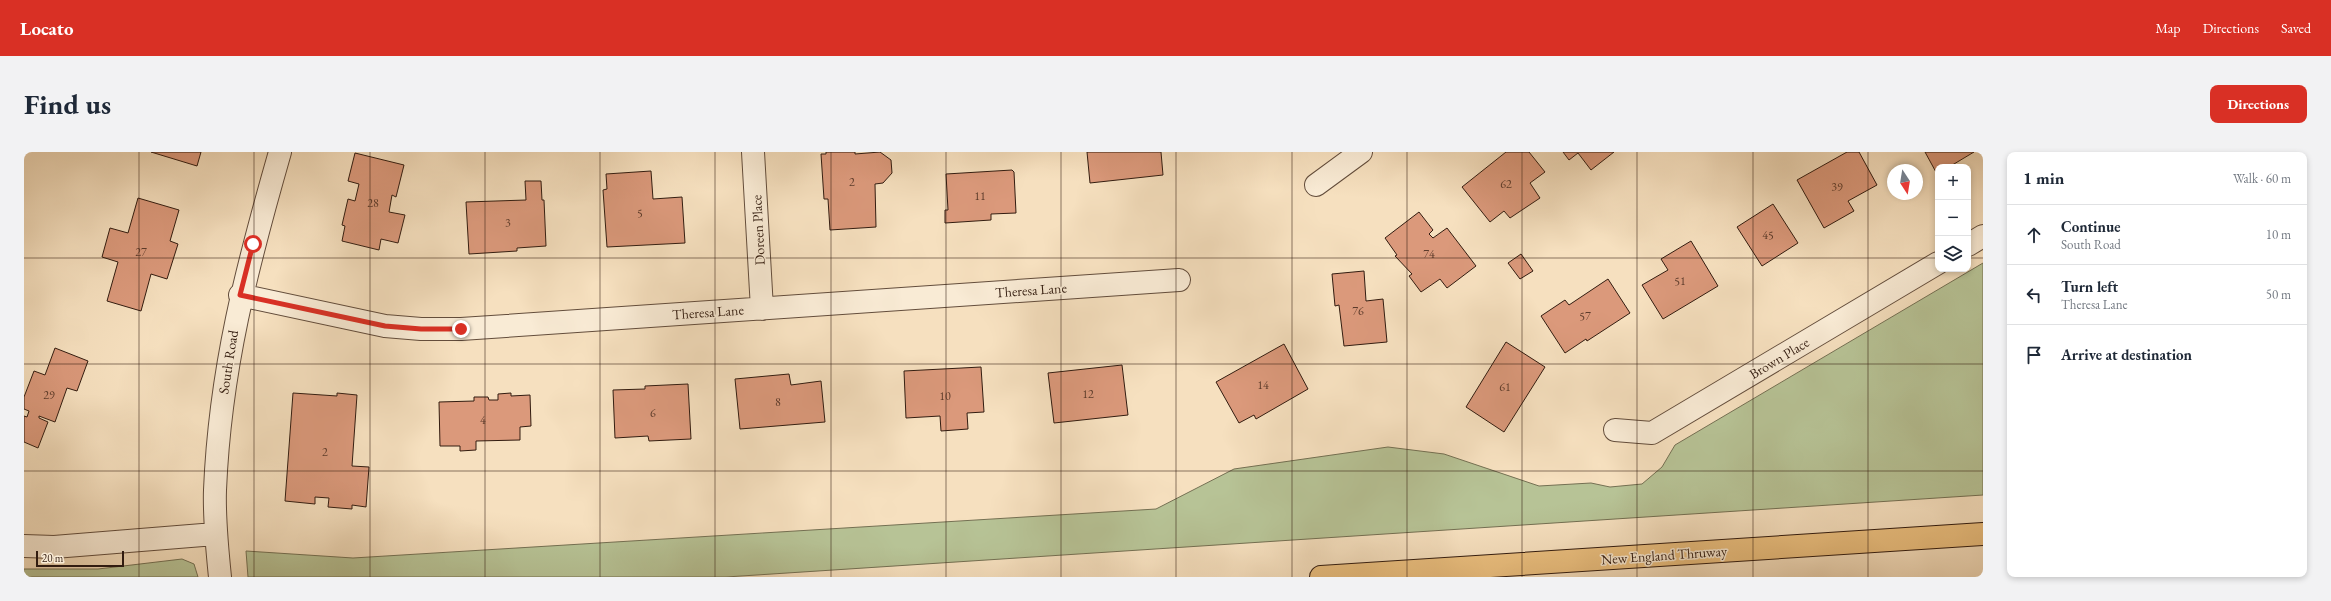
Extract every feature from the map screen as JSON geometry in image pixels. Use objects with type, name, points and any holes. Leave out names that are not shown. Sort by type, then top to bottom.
[{"type":"highway","name":"New England Thruway","points":[[1321,577],[1983,534]]},
{"type":"street","name":"South Road","points":[[220,576],[215,534],[215,491],[218,436],[230,344],[240,295],[280,152]]},
{"type":"street","name":"Doreen Place","points":[[753,152],[762,309]]},
{"type":"street","points":[[1316,185],[1361,152]]},
{"type":"street","points":[[1971,243],[1983,236]]},
{"type":"street","name":"Brown Place","points":[[1614,430],[1652,434],[1935,265]]},
{"type":"street","name":"Theresa Lane","points":[[240,295],[385,326],[421,329],[461,329],[1179,280]]},
{"type":"street","points":[[24,546],[54,547],[215,534]]},
{"type":"green space","points":[[1983,263],[1983,495],[726,577],[248,577],[246,551],[353,558],[1156,509],[1234,469],[1388,447],[1444,454],[1539,486],[1591,483],[1610,487],[1642,484],[1662,467],[1675,445],[1968,272],[1971,272],[1971,270]]},
{"type":"green space","points":[[182,559],[194,564],[198,577],[24,577],[24,569],[98,569]]},
{"type":"building","points":[[151,152],[201,152],[197,166]]},
{"type":"building","points":[[826,152],[855,152],[855,154],[880,152],[891,160],[892,173],[883,183],[875,184],[876,227],[830,230],[828,199],[824,199],[821,154],[826,154]]},
{"type":"building","points":[[1087,152],[1161,152],[1163,175],[1090,183]]},
{"type":"building","points":[[1506,152],[1529,152],[1545,172],[1530,183],[1540,198],[1510,218],[1504,211],[1490,222],[1462,187]]},
{"type":"building","points":[[1563,152],[1614,152],[1591,170],[1578,153],[1569,160]]},
{"type":"building","points":[[1847,152],[1859,152],[1877,185],[1848,201],[1854,211],[1824,228],[1797,180]]},
{"type":"building","points":[[1925,152],[1974,152],[1954,164],[1935,164],[1935,170]]},
{"type":"building","points":[[355,153],[404,165],[396,197],[392,195],[389,212],[405,215],[398,243],[381,239],[379,250],[342,241],[345,226],[342,225],[348,199],[355,201],[359,184],[348,181]]},
{"type":"building","points":[[1012,170],[1014,172],[1016,213],[991,214],[991,220],[945,223],[945,210],[948,210],[946,174]]},
{"type":"building","points":[[651,171],[653,199],[682,197],[685,243],[607,247],[603,190],[607,189],[606,174]]},
{"type":"building","points":[[525,181],[541,181],[542,200],[544,200],[546,246],[517,248],[517,251],[469,254],[466,202],[526,200]]},
{"type":"building","points":[[138,198],[179,210],[170,241],[178,244],[167,279],[151,274],[141,311],[107,301],[118,262],[102,257],[110,228],[128,233]]},
{"type":"building","points":[[1773,204],[1798,243],[1762,266],[1737,227]]},
{"type":"building","points":[[1419,212],[1433,230],[1429,234],[1433,238],[1447,228],[1476,266],[1447,288],[1440,279],[1421,292],[1409,276],[1412,274],[1395,256],[1397,255],[1385,238]]},
{"type":"building","points":[[1691,241],[1718,286],[1663,319],[1642,285],[1668,270],[1661,259]]},
{"type":"building","points":[[1521,254],[1533,271],[1520,279],[1508,263]]},
{"type":"building","points":[[1364,271],[1366,301],[1383,299],[1387,342],[1344,346],[1339,305],[1335,306],[1332,274]]},
{"type":"building","points":[[1608,279],[1630,313],[1587,341],[1586,339],[1565,353],[1541,316],[1565,300],[1569,305]]},
{"type":"building","points":[[1506,342],[1545,367],[1504,432],[1466,407]]},
{"type":"building","points":[[1284,344],[1308,389],[1256,419],[1254,415],[1239,423],[1216,382]]},
{"type":"building","points":[[55,348],[88,361],[77,391],[67,388],[55,422],[39,416],[39,418],[48,422],[38,448],[24,442],[24,416],[27,417],[29,411],[24,409],[24,397],[34,371],[45,375]]},
{"type":"building","points":[[1122,365],[1128,415],[1054,423],[1048,373]]},
{"type":"building","points":[[981,367],[984,412],[967,413],[968,429],[941,431],[940,416],[906,418],[904,371]]},
{"type":"building","points":[[789,374],[791,385],[821,381],[825,422],[740,429],[735,379]]},
{"type":"building","points":[[688,384],[691,439],[649,441],[648,436],[615,438],[613,390],[645,389],[645,386]]},
{"type":"building","points":[[293,393],[337,396],[337,393],[357,395],[352,466],[369,467],[366,507],[352,505],[352,509],[328,507],[329,498],[315,497],[315,504],[285,501]]},
{"type":"building","points":[[511,393],[511,396],[530,395],[531,426],[520,427],[520,440],[476,441],[476,450],[460,451],[460,446],[440,446],[439,402],[474,401],[474,397],[488,397],[489,400],[498,400],[498,394]]},
{"type":"route","points":[[253,244],[240,295],[385,326],[421,329],[461,329]]}]
